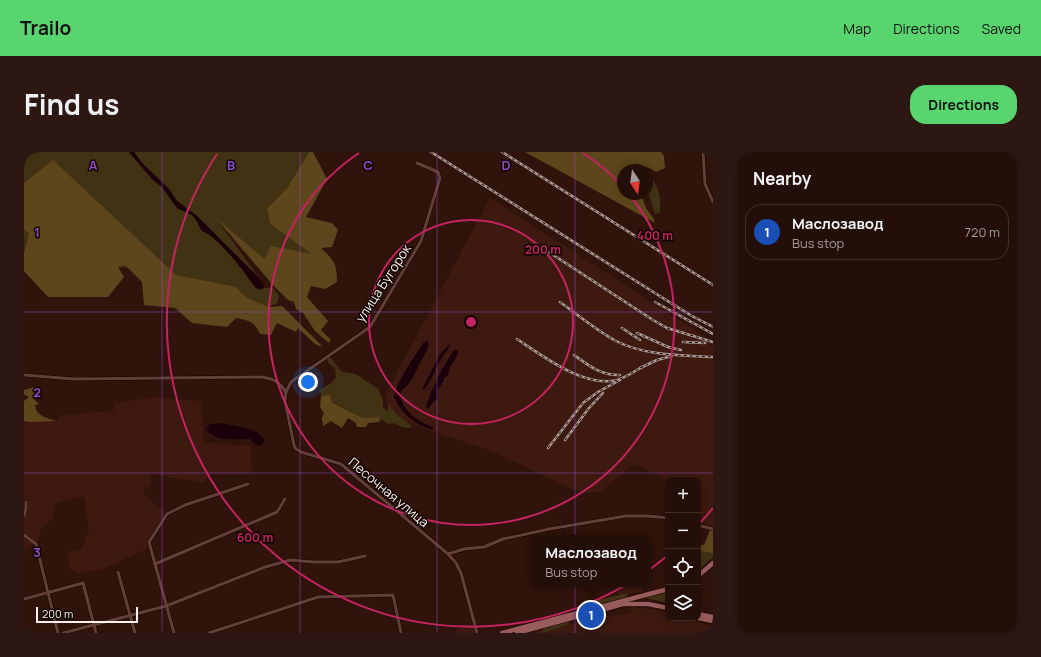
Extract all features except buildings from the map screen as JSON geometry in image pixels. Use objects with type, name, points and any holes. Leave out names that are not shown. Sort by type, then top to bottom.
[{"type":"main road","points":[[701,573],[713,563]]},
{"type":"main road","points":[[517,633],[584,612],[665,590]]},
{"type":"main road","points":[[646,594],[643,597],[648,604]]},
{"type":"main road","points":[[502,633],[622,604],[648,604],[665,607]]},
{"type":"main road","points":[[701,615],[713,618]]},
{"type":"main road","points":[[701,619],[713,621]]},
{"type":"street","points":[[703,152],[705,184],[713,202]]},
{"type":"street","name":"улица Бугорок","points":[[286,392],[290,382],[370,327],[422,240],[440,178],[438,172],[417,163]]},
{"type":"street","points":[[24,375],[87,380],[261,377],[271,378],[279,383],[286,392]]},
{"type":"street","name":"Песочная улица","points":[[286,392],[285,401],[296,450],[341,464],[448,554]]},
{"type":"street","points":[[174,633],[149,542],[167,514],[185,505],[248,484]]},
{"type":"street","points":[[154,564],[277,512],[285,499]]},
{"type":"street","points":[[24,516],[26,502]]},
{"type":"street","points":[[477,633],[461,573],[456,563],[448,554],[464,549],[484,547],[503,540],[549,529],[626,516],[665,518]]},
{"type":"street","points":[[701,526],[713,529]]},
{"type":"street","points":[[24,536],[36,544],[58,633]]},
{"type":"street","points":[[63,633],[166,606],[265,567],[290,560],[338,562],[366,556]]},
{"type":"street","points":[[118,572],[135,633]]},
{"type":"street","points":[[24,598],[84,583],[96,633]]},
{"type":"street","points":[[209,633],[318,598],[393,595],[402,633]]},
{"type":"shaded area","points":[[24,152],[129,152],[153,180],[162,187],[177,208],[192,215],[202,231],[212,237],[229,253],[257,289],[273,288],[279,296],[277,303],[269,307],[246,297],[236,287],[132,267],[59,272],[29,234],[24,250],[24,231],[26,231],[24,228]]},
{"type":"shaded area","points":[[129,152],[134,152],[142,163],[168,189],[177,201],[197,216],[258,277],[264,286],[263,289],[256,288],[223,247],[215,239],[202,231],[192,215],[177,208],[162,187],[153,180]]},
{"type":"shaded area","points":[[134,152],[309,152],[287,188],[267,210],[270,224],[313,254],[266,260],[216,218],[264,285],[258,277],[197,216],[177,201],[169,188],[142,163]]},
{"type":"shaded area","points":[[309,152],[313,152],[327,179],[306,217],[332,223],[338,230],[332,247],[321,248],[334,263],[337,282],[325,289],[311,286],[307,297],[328,321],[321,330],[331,340],[329,343],[315,331],[303,313],[296,309],[294,302],[288,300],[272,284],[215,217],[265,259],[271,246],[312,254],[270,224],[267,209],[287,188]]},
{"type":"shaded area","points":[[525,152],[661,152],[664,156],[665,168],[656,172],[653,170],[653,164],[617,164],[617,200],[643,200],[655,223]]},
{"type":"shaded area","points":[[53,160],[176,275],[236,287],[246,297],[269,307],[282,306],[323,347],[315,344],[298,328],[296,332],[277,323],[271,335],[260,334],[256,326],[245,320],[236,318],[227,327],[192,323],[175,308],[144,305],[142,282],[125,265],[118,267],[124,277],[108,297],[48,297],[24,271],[24,252],[29,233],[24,230],[24,183]]},
{"type":"shaded area","points":[[653,181],[657,186],[660,201],[660,212],[655,214],[651,200],[653,200]]},
{"type":"shaded area","points":[[490,198],[713,342],[713,526],[704,523],[701,518],[701,477],[665,477],[665,480],[634,464],[600,492],[580,493],[492,451],[393,418],[385,395]]},
{"type":"shaded area","points":[[427,340],[429,344],[427,350],[412,379],[401,391],[401,397],[406,409],[422,422],[433,427],[433,430],[420,425],[405,414],[394,397],[406,369],[423,343]]},
{"type":"shaded area","points":[[450,344],[426,388],[422,389],[440,354]]},
{"type":"shaded area","points":[[455,349],[459,352],[450,367],[448,375],[444,378],[437,391],[438,400],[434,401],[428,409],[426,407],[428,399],[442,369]]},
{"type":"shaded area","points":[[330,357],[342,372],[356,374],[378,389],[383,400],[383,408],[388,411],[388,403],[397,415],[413,427],[408,428],[394,423],[388,424],[383,420],[380,421],[380,417],[364,418],[332,401],[330,394],[321,396],[320,390],[336,378],[335,368],[329,364],[327,358]]},
{"type":"shaded area","points":[[34,387],[35,392],[33,398],[39,404],[35,405],[40,415],[57,421],[24,421],[24,401],[28,398],[28,396],[24,395],[24,390]]},
{"type":"shaded area","points":[[330,394],[332,402],[364,418],[380,417],[379,422],[368,423],[366,427],[357,427],[356,423],[348,418],[342,428],[331,421],[323,426],[322,418],[324,413],[320,407],[321,396]]},
{"type":"shaded area","points":[[152,397],[201,401],[204,442],[251,446],[252,473],[208,474],[205,483],[150,474],[152,482],[150,487],[144,488],[145,496],[168,513],[146,549],[101,570],[78,573],[69,568],[67,551],[81,550],[89,530],[84,497],[69,499],[55,504],[53,519],[42,527],[36,544],[25,551],[24,565],[24,421],[57,421],[60,415],[113,411],[115,403]]},
{"type":"shaded area","points":[[219,423],[251,430],[262,436],[265,441],[261,446],[250,439],[220,438],[214,436],[206,429],[210,424]]},
{"type":"shaded area","points":[[710,530],[713,531],[713,553],[701,551],[701,545],[704,545]]},
{"type":"shaded area","points":[[701,551],[713,553],[713,557],[701,568]]},
{"type":"shaded area","points":[[616,587],[642,587],[642,591],[618,596]]},
{"type":"shaded area","points":[[665,592],[665,602],[646,598]]},
{"type":"shaded area","points":[[628,593],[627,597],[588,608],[585,604],[594,601]]},
{"type":"shaded area","points":[[632,607],[664,611],[665,621],[694,621],[713,627],[711,633],[531,633],[552,627],[554,629],[605,615],[606,617],[631,613]]},
{"type":"shaded area","points":[[567,621],[570,624],[543,633],[545,627]]},
{"type":"shaded area","points":[[473,625],[476,633],[453,633],[458,628]]},
{"type":"railway","points":[[431,152],[666,300],[713,327]]},
{"type":"railway","points":[[502,152],[713,285]]},
{"type":"railway","points":[[541,247],[667,328],[713,342]]},
{"type":"railway","points":[[560,302],[601,332],[627,346],[639,350],[663,354],[713,357]]},
{"type":"railway","points":[[655,302],[713,334]]},
{"type":"railway","points":[[622,328],[640,340]]},
{"type":"railway","points":[[637,333],[668,347],[681,350]]},
{"type":"railway","points":[[517,339],[551,362],[578,375],[591,379],[604,381],[617,380],[628,376],[644,366]]},
{"type":"railway","points":[[683,342],[705,343]]},
{"type":"railway","points":[[574,355],[601,372],[620,375]]},
{"type":"railway","points":[[640,368],[657,360],[672,356]]},
{"type":"railway","points":[[548,448],[583,403],[598,392],[620,380]]},
{"type":"railway","points":[[565,440],[589,408],[603,393]]},
{"type":"place","name":"Маслозавод","points":[[591,615]]}]
